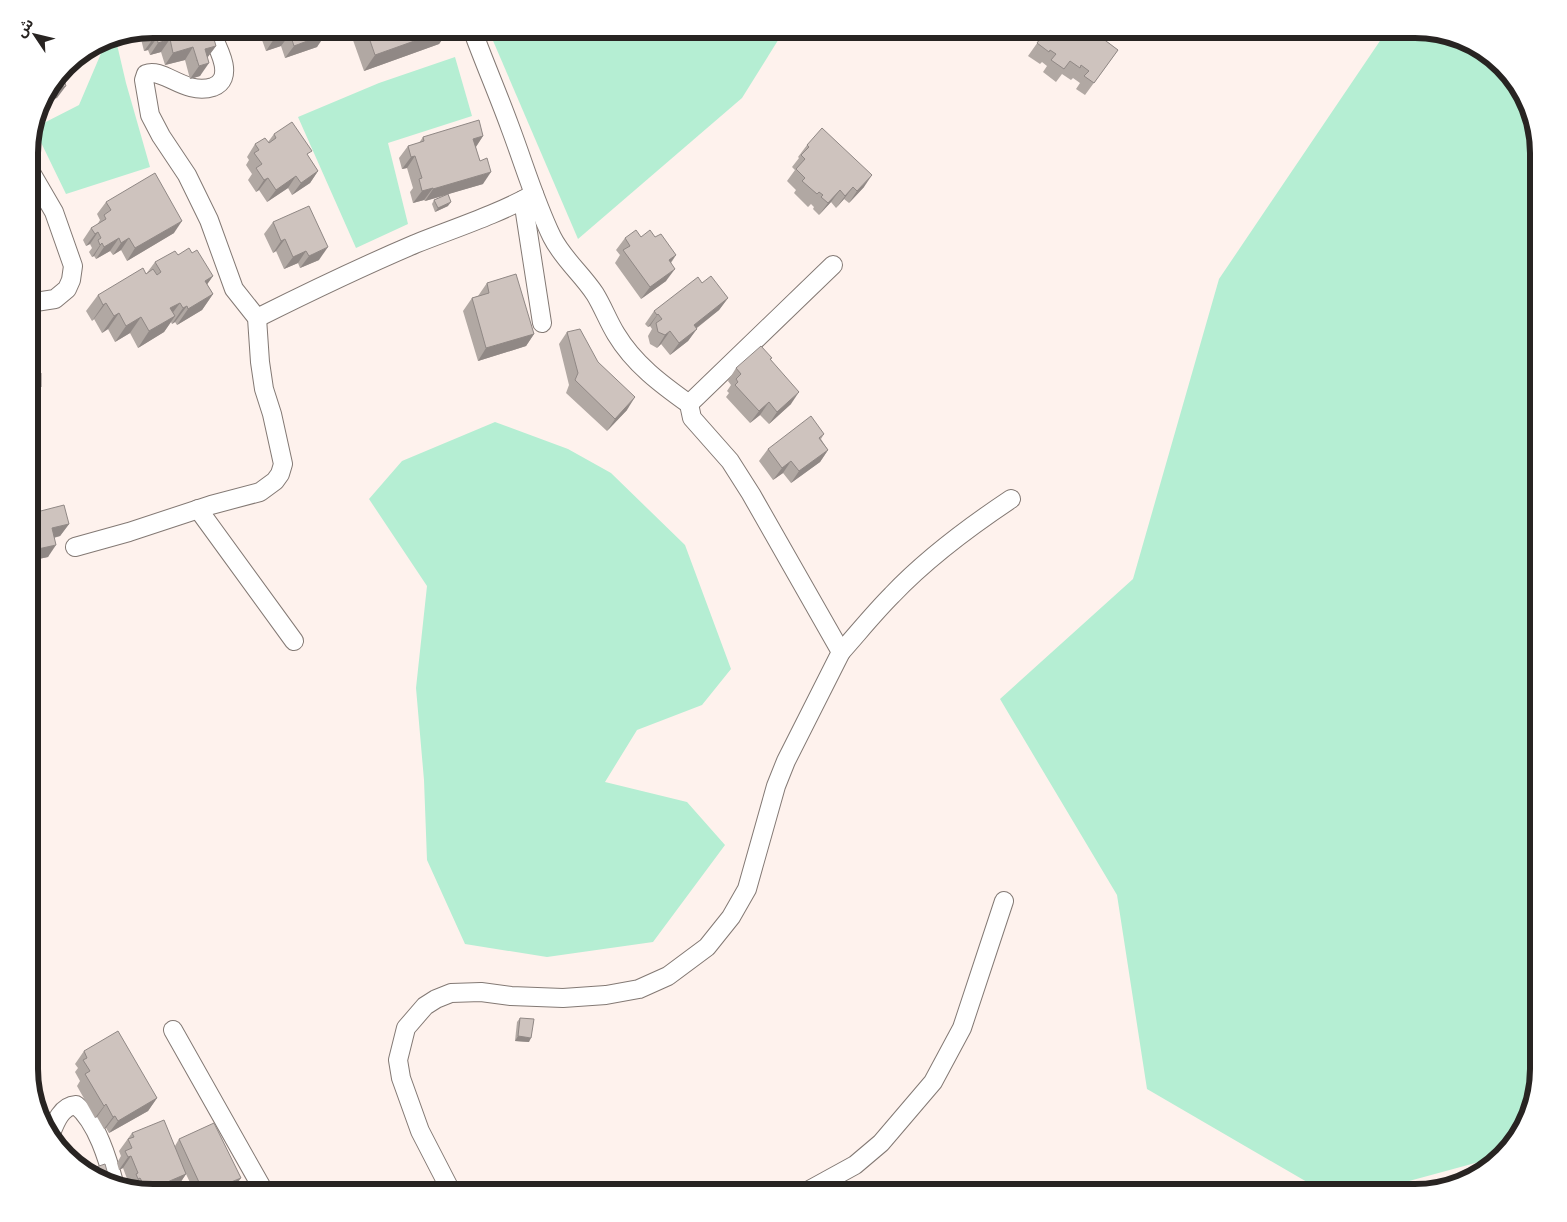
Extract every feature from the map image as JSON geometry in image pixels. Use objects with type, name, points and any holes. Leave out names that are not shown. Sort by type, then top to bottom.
[{"type":"street","points":[[75,547],[260,492],[272,485],[280,474],[283,464],[272,414],[264,389],[257,318],[234,289],[209,220],[186,175],[150,115],[146,100],[144,80],[146,74],[150,72],[186,87],[198,89],[218,85],[224,77],[225,68],[213,38]]},
{"type":"street","points":[[476,38],[511,128],[528,197],[542,323]]},
{"type":"street","points":[[38,184],[54,212],[73,266],[71,280],[67,289],[55,299],[38,302]]},
{"type":"street","points":[[257,318],[325,283],[421,242],[513,206],[528,197]]},
{"type":"street","points":[[528,197],[564,256],[588,282],[616,334],[630,354],[664,386],[690,404],[692,418],[730,461],[752,494],[841,652]]},
{"type":"street","points":[[690,404],[833,265]]},
{"type":"street","points":[[447,1184],[420,1131],[401,1078],[398,1060],[406,1028],[425,1006],[451,993],[481,992],[511,996],[563,998],[606,995],[639,989],[668,976],[707,948],[731,916],[747,889],[776,786],[786,761],[841,652],[892,594],[921,567],[953,540],[1011,499]]},
{"type":"street","points":[[198,509],[294,641]]},
{"type":"street","points":[[820,1184],[855,1165],[881,1144],[934,1082],[962,1028],[1004,901]]},
{"type":"street","points":[[173,1030],[260,1184]]},
{"type":"street","points":[[53,1128],[62,1111],[69,1105],[76,1105],[84,1111],[98,1136],[112,1177]]},
{"type":"green space","points":[[492,38],[779,38],[742,98],[578,239]]},
{"type":"green space","points":[[1382,38],[1430,38],[1466,49],[1485,61],[1510,88],[1518,101],[1523,115],[1529,137],[1530,152],[1529,1085],[1518,1121],[1506,1140],[1486,1160],[1398,1184],[1311,1184],[1147,1089],[1117,895],[1000,699],[1133,579],[1219,279]]},
{"type":"green space","points":[[117,44],[150,167],[66,194],[38,136],[41,125],[79,105],[103,48]]},
{"type":"green space","points":[[455,57],[472,116],[388,143],[408,224],[356,248],[298,117],[379,83]]},
{"type":"green space","points":[[495,422],[568,449],[611,473],[685,545],[731,669],[702,705],[637,730],[605,782],[687,802],[725,845],[653,942],[547,957],[465,944],[427,860],[424,780],[416,688],[427,586],[369,499],[402,461]]},
{"type":"building","points":[[157,38],[214,38],[216,46],[205,49],[209,63],[199,66],[193,47],[173,53],[170,39],[158,43]]},
{"type":"building","points":[[291,38],[315,38],[294,46]]},
{"type":"building","points":[[369,38],[423,38],[375,55]]},
{"type":"building","points":[[1041,38],[1102,38],[1118,50],[1094,83],[1084,76],[1089,71],[1081,65],[1080,68],[1070,61],[1064,69],[1051,60],[1056,54],[1050,50],[1049,52],[1037,43]]},
{"type":"building","points":[[64,79],[66,86],[56,89]]},
{"type":"building","points":[[479,120],[483,136],[473,139],[480,161],[487,158],[491,172],[422,191],[419,179],[422,178],[415,156],[411,157],[408,146],[424,141],[423,137]]},
{"type":"building","points":[[292,122],[312,151],[307,154],[318,171],[301,183],[296,176],[276,190],[268,178],[264,180],[256,168],[262,164],[254,153],[259,150],[255,144],[265,138],[269,143],[276,138],[274,134]]},
{"type":"building","points":[[822,128],[872,175],[857,191],[853,187],[845,196],[840,190],[828,203],[821,197],[823,195],[819,192],[817,194],[802,181],[805,178],[796,169],[805,159],[801,155],[809,147],[807,145]]},
{"type":"building","points":[[155,173],[182,221],[135,248],[129,238],[121,243],[119,238],[104,247],[102,243],[100,245],[98,240],[101,238],[98,232],[95,234],[91,228],[106,219],[104,215],[111,210],[106,202]]},
{"type":"building","points":[[448,194],[451,202],[438,208],[434,200]]},
{"type":"building","points":[[309,206],[328,247],[309,256],[306,251],[293,257],[285,239],[281,241],[273,222]]},
{"type":"building","points":[[636,230],[641,237],[650,230],[655,237],[661,234],[676,255],[669,260],[675,269],[650,287],[623,250],[630,246],[625,238]]},
{"type":"building","points":[[189,248],[192,253],[197,250],[213,276],[205,281],[213,294],[188,309],[187,306],[183,308],[180,303],[170,308],[175,316],[149,331],[141,317],[126,326],[119,313],[114,316],[106,303],[103,305],[98,295],[143,268],[146,274],[153,269],[157,275],[161,272],[155,262],[175,251],[178,255]]},
{"type":"building","points":[[516,274],[534,334],[486,348],[472,298],[489,293],[487,283]]},
{"type":"building","points":[[711,276],[728,298],[694,325],[697,329],[679,343],[670,331],[665,335],[658,332],[656,323],[662,319],[654,311],[698,277],[702,283]]},
{"type":"building","points":[[580,329],[598,362],[635,397],[615,419],[575,380],[578,373],[567,332]]},
{"type":"building","points":[[761,346],[799,392],[777,412],[769,402],[759,411],[735,385],[738,382],[736,379],[741,374],[736,368]]},
{"type":"building","points":[[38,373],[41,373],[41,387],[38,387]]},
{"type":"building","points":[[811,416],[824,434],[819,438],[828,450],[799,471],[791,461],[782,468],[768,449]]},
{"type":"building","points":[[64,505],[69,524],[52,528],[56,545],[38,549],[38,512]]},
{"type":"building","points":[[520,1018],[534,1019],[531,1038],[518,1036]]},
{"type":"building","points":[[118,1031],[157,1098],[118,1121],[115,1116],[113,1117],[106,1104],[104,1106],[85,1074],[90,1071],[83,1060],[87,1058],[84,1051]]},
{"type":"building","points":[[164,1120],[186,1174],[163,1184],[143,1184],[140,1178],[138,1179],[136,1174],[138,1173],[131,1156],[128,1157],[125,1151],[132,1148],[128,1139],[134,1137],[132,1133]]},
{"type":"building","points":[[214,1123],[241,1178],[226,1184],[200,1184],[179,1139]]},
{"type":"building","points":[[105,1164],[108,1176],[101,1173],[93,1168]]}]
